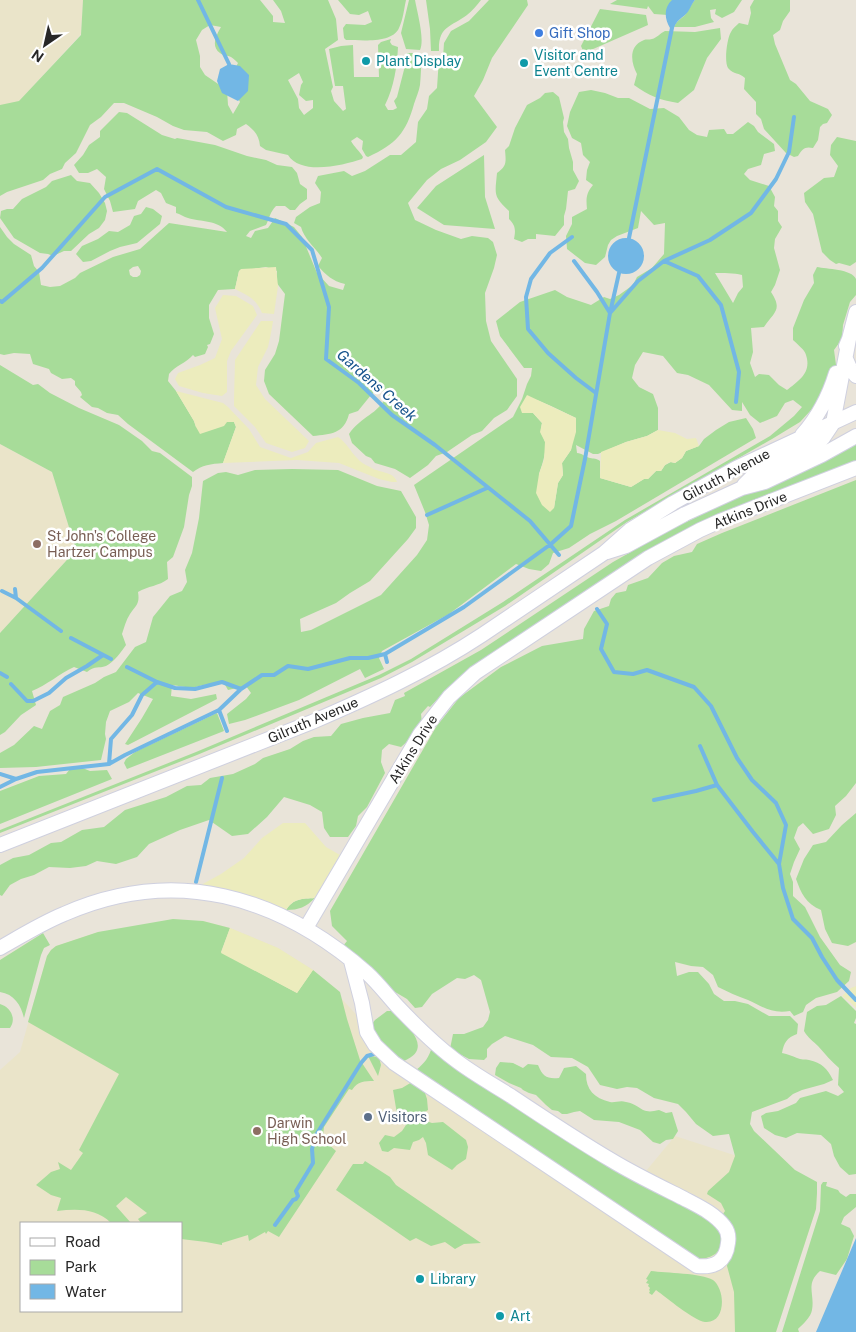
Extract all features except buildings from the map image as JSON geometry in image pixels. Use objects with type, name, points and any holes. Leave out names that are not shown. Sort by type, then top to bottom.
[{"type":"street","points":[[742,488],[752,477],[816,445],[833,423],[856,312]]},
{"type":"street","points":[[800,437],[818,415],[849,339]]},
{"type":"street","points":[[846,359],[856,376]]},
{"type":"street","name":"Gilruth Avenue","points":[[0,845],[312,722],[377,693],[463,648],[604,553],[630,530],[673,503],[736,468],[856,412]]},
{"type":"street","name":"Gilruth Avenue","points":[[604,553],[626,546],[685,514],[742,488],[764,482],[822,455],[856,436]]},
{"type":"street","name":"Atkins Drive","points":[[306,928],[420,734],[449,697],[475,673],[648,558],[670,546],[720,521],[856,468]]},
{"type":"street","points":[[0,948],[65,913],[115,897],[142,892],[191,890],[236,898],[272,911],[329,942],[368,974],[424,1035],[454,1060],[611,1160],[703,1209],[718,1219],[726,1229],[729,1240],[727,1251],[723,1258],[716,1264],[707,1267],[696,1266],[394,1063],[375,1045],[367,1032],[352,961]]},
{"type":"shaded area","points":[[0,0],[83,0],[81,34],[0,122]]},
{"type":"shaded area","name":"St John's College Hartzer Campus","points":[[0,444],[52,472],[76,550],[0,633]]},
{"type":"shaded area","name":"Darwin High School","points":[[203,921],[230,928],[278,948],[313,970],[387,1048],[621,1207],[646,1171],[675,1136],[817,1182],[816,1209],[776,1332],[0,1332],[0,1070],[20,1052],[47,956],[56,946],[98,932]]},
{"type":"green space","points":[[83,0],[260,0],[273,16],[273,22],[285,23],[281,11],[273,0],[328,0],[336,19],[338,40],[325,49],[333,87],[331,91],[334,101],[343,111],[346,109],[343,86],[335,86],[329,49],[353,45],[354,77],[379,77],[378,45],[391,39],[392,45],[398,47],[391,91],[385,105],[388,110],[397,108],[394,101],[397,97],[407,53],[422,54],[420,85],[407,123],[393,142],[368,157],[362,149],[363,141],[357,137],[351,141],[363,157],[362,159],[323,167],[303,165],[294,161],[288,155],[266,150],[260,146],[256,133],[246,124],[237,129],[236,135],[223,141],[207,132],[184,130],[173,126],[124,103],[114,103],[101,117],[90,125],[76,153],[65,163],[62,169],[50,174],[43,180],[0,196],[0,105],[19,101],[81,35]],"holes":[[[210,25],[221,27],[215,40],[217,50],[238,63],[233,82],[240,102],[233,114],[228,105],[227,90],[205,75],[200,67],[200,56],[196,40],[202,30]],[[299,73],[303,82],[299,95],[306,101],[313,100],[313,108],[304,115],[299,108],[298,99],[288,80]]]},
{"type":"green space","points":[[338,0],[406,0],[402,22],[390,37],[376,40],[346,40],[343,28],[346,24],[365,25],[372,22],[368,11],[359,15],[350,14]]},
{"type":"green space","points":[[409,0],[415,0],[422,39],[420,50],[406,49],[401,33]]},
{"type":"green space","points":[[426,0],[481,0],[473,10],[443,32],[439,43],[439,51],[431,51]]},
{"type":"green space","points":[[489,0],[527,0],[528,5],[492,58],[474,96],[497,127],[486,142],[460,160],[441,169],[427,180],[408,203],[415,220],[436,230],[461,239],[472,236],[488,238],[493,242],[497,255],[485,293],[486,321],[491,341],[517,379],[517,396],[507,410],[494,418],[482,431],[472,435],[447,452],[436,456],[428,465],[410,478],[395,469],[375,463],[352,443],[349,434],[379,407],[387,395],[379,388],[358,411],[349,414],[344,426],[336,432],[313,436],[269,394],[264,381],[265,370],[275,354],[279,341],[285,294],[276,282],[277,271],[266,267],[239,271],[235,289],[218,290],[209,305],[209,318],[214,334],[210,344],[207,345],[205,354],[195,357],[193,355],[169,374],[168,381],[176,391],[196,427],[234,422],[236,427],[223,463],[207,465],[193,472],[118,415],[92,407],[80,397],[82,395],[81,392],[75,385],[75,381],[71,378],[62,379],[51,373],[49,369],[33,364],[30,354],[0,354],[0,227],[14,244],[31,255],[34,266],[39,272],[41,285],[50,287],[60,286],[80,273],[113,257],[140,249],[169,223],[227,232],[214,223],[188,218],[176,213],[176,207],[166,203],[161,193],[156,190],[138,201],[135,209],[113,212],[104,189],[106,177],[97,169],[88,173],[79,173],[74,165],[89,145],[100,137],[100,131],[119,112],[127,113],[162,135],[175,139],[215,145],[277,165],[292,167],[297,173],[300,184],[307,189],[307,199],[295,210],[290,210],[285,206],[276,206],[266,225],[250,231],[246,236],[251,238],[255,231],[268,228],[275,218],[294,227],[302,237],[317,273],[329,286],[343,290],[345,284],[330,277],[318,266],[322,258],[307,239],[301,227],[294,223],[296,217],[310,207],[320,203],[321,192],[315,183],[318,176],[344,171],[352,176],[365,171],[390,155],[401,155],[416,142],[418,122],[427,109],[429,96],[437,88],[439,58],[443,58],[444,43],[451,31],[469,21]],"holes":[[[138,266],[141,271],[140,275],[133,277],[130,275],[129,270]]]},
{"type":"green space","points":[[617,0],[689,0],[668,15],[654,14],[648,6],[647,9],[610,4]]},
{"type":"green space","points":[[695,0],[742,0],[734,12],[722,18],[715,14],[716,9],[710,10],[711,18],[714,22],[695,27],[674,27]]},
{"type":"green space","points":[[754,0],[790,0],[790,11],[783,21],[780,30],[773,35],[775,44],[790,80],[796,84],[810,101],[828,109],[832,115],[827,123],[820,127],[818,140],[813,148],[808,147],[804,149],[798,156],[794,157],[786,153],[764,129],[761,119],[756,114],[756,102],[744,89],[745,78],[734,73],[727,65],[726,50],[728,39],[732,30],[739,23],[748,25],[751,13],[750,7]]},
{"type":"green space","points":[[600,9],[646,15],[648,25],[584,53],[581,46]]},
{"type":"green space","points":[[720,28],[721,39],[707,58],[694,90],[678,103],[655,97],[634,85],[637,74],[633,65],[632,55],[635,46],[639,43],[654,38],[665,31],[695,32]]},
{"type":"green space","points":[[591,90],[618,98],[629,98],[650,109],[664,108],[679,117],[689,130],[697,135],[707,137],[709,130],[724,129],[727,134],[733,134],[748,122],[774,144],[775,151],[764,154],[761,165],[748,169],[744,174],[750,180],[769,186],[775,197],[774,206],[778,211],[778,221],[782,227],[775,239],[774,248],[780,270],[771,292],[775,298],[776,311],[764,327],[751,328],[753,352],[750,363],[755,377],[759,374],[769,375],[787,390],[806,372],[806,355],[803,349],[793,340],[793,328],[804,300],[814,283],[813,275],[817,267],[844,271],[856,279],[856,295],[850,302],[843,325],[842,339],[834,350],[836,365],[816,407],[800,422],[627,522],[505,606],[412,662],[381,678],[197,755],[0,833],[0,830],[196,752],[379,675],[411,659],[503,602],[625,520],[770,436],[802,407],[793,400],[785,403],[777,416],[760,423],[750,415],[742,402],[742,411],[732,410],[709,385],[688,375],[677,373],[663,356],[643,352],[635,365],[632,378],[639,387],[653,394],[658,408],[658,430],[598,454],[593,454],[576,445],[577,453],[600,461],[600,478],[631,487],[644,479],[648,479],[656,471],[661,471],[665,465],[671,462],[675,463],[682,458],[686,451],[699,446],[704,439],[729,422],[746,418],[756,438],[569,548],[553,553],[549,564],[541,571],[516,564],[449,614],[382,651],[379,658],[384,669],[365,678],[360,669],[299,700],[229,724],[227,714],[251,693],[246,686],[228,690],[224,683],[192,688],[172,685],[171,696],[191,699],[216,694],[217,699],[128,745],[125,744],[153,699],[138,693],[129,702],[110,711],[106,722],[106,739],[101,760],[36,767],[0,768],[0,753],[14,745],[34,726],[42,729],[50,711],[60,705],[63,697],[116,672],[135,647],[146,642],[153,617],[170,596],[182,591],[187,582],[185,570],[192,553],[199,518],[203,481],[218,473],[226,472],[238,475],[255,470],[338,470],[377,486],[401,491],[416,517],[416,528],[370,581],[336,603],[300,619],[301,632],[311,630],[381,595],[417,555],[427,540],[429,525],[414,485],[513,417],[531,376],[532,368],[524,368],[500,336],[496,321],[520,302],[555,290],[567,297],[591,305],[604,297],[610,299],[633,285],[637,277],[652,268],[664,254],[665,223],[654,225],[641,211],[638,228],[611,240],[605,257],[596,265],[585,263],[567,249],[566,236],[572,224],[572,217],[587,209],[587,196],[593,185],[586,180],[590,162],[583,155],[581,143],[572,138],[567,126],[570,112],[579,92]],"holes":[[[715,273],[742,275],[743,287],[733,303]],[[537,400],[576,418],[571,450],[562,463],[563,475],[558,483],[554,508],[539,474],[545,450],[545,442],[541,433],[542,423],[533,413],[522,413]]]},
{"type":"green space","points":[[553,92],[559,97],[564,118],[564,132],[568,139],[573,170],[579,181],[575,189],[568,191],[564,225],[555,236],[536,234],[536,239],[528,239],[522,242],[514,239],[515,232],[513,223],[509,219],[509,211],[496,195],[497,173],[504,166],[506,161],[505,150],[509,146],[515,128],[527,105],[545,93]]},
{"type":"green space","points":[[837,137],[856,141],[856,262],[850,266],[836,264],[822,252],[813,214],[805,202],[804,193],[824,178],[834,177],[838,166],[830,155],[831,145]]},
{"type":"green space","points":[[484,155],[485,197],[495,229],[444,225],[417,208],[436,186]]},
{"type":"green space","points":[[71,175],[77,181],[90,183],[105,203],[107,211],[105,220],[99,228],[89,234],[71,251],[64,251],[53,256],[40,253],[14,238],[0,218],[1,211],[13,209],[22,199],[46,187],[52,181]]},
{"type":"green space","points":[[146,207],[153,209],[162,216],[160,224],[137,243],[120,247],[91,261],[83,262],[76,254],[82,246],[98,239],[109,231],[118,232],[130,225],[134,216],[141,214]]},
{"type":"green space","points":[[0,365],[33,385],[38,384],[50,393],[79,408],[119,425],[142,441],[152,451],[160,453],[192,477],[192,486],[184,527],[173,557],[167,562],[168,579],[138,592],[138,602],[127,619],[122,634],[126,645],[120,654],[106,666],[87,672],[74,667],[32,691],[36,705],[21,715],[0,735],[0,633],[76,550],[52,472],[0,444]]},
{"type":"green space","points":[[856,439],[856,463],[676,535],[619,569],[472,668],[421,714],[422,723],[410,739],[401,747],[389,744],[382,750],[381,762],[385,773],[367,807],[358,816],[356,826],[348,837],[330,837],[324,828],[322,812],[310,805],[284,797],[267,817],[248,834],[232,836],[209,820],[149,844],[137,857],[116,864],[97,861],[86,866],[70,868],[49,867],[10,885],[2,896],[0,895],[0,865],[13,858],[29,855],[51,843],[61,842],[82,830],[104,827],[125,810],[166,797],[187,786],[201,785],[210,778],[233,774],[255,764],[263,758],[290,749],[303,741],[314,737],[331,736],[341,724],[390,713],[395,700],[405,696],[404,693],[481,650],[613,562],[672,529]]},
{"type":"green space","points":[[856,480],[856,783],[835,806],[836,815],[829,829],[813,834],[803,823],[798,827],[794,838],[800,849],[790,874],[793,882],[793,896],[805,907],[820,937],[840,965],[851,972],[849,981],[837,992],[816,998],[806,1005],[803,1012],[794,1016],[790,1011],[778,1012],[768,1009],[718,987],[713,975],[703,967],[675,962],[677,976],[689,972],[698,972],[709,984],[714,994],[724,1001],[748,1004],[769,1016],[790,1016],[798,1024],[797,1034],[786,1041],[782,1053],[821,1064],[833,1080],[802,1090],[787,1099],[752,1112],[750,1124],[754,1131],[795,1170],[817,1182],[816,1209],[776,1332],[735,1332],[734,1292],[727,1266],[728,1260],[721,1217],[725,1211],[721,1203],[707,1194],[729,1172],[735,1156],[729,1134],[713,1136],[696,1124],[678,1104],[654,1098],[637,1088],[617,1089],[600,1085],[588,1067],[572,1058],[551,1057],[533,1045],[505,1036],[487,1049],[487,1057],[484,1060],[469,1059],[450,1049],[453,1034],[464,1034],[483,1027],[488,1020],[490,1012],[481,980],[474,975],[465,979],[457,978],[432,994],[422,1007],[415,1008],[407,999],[390,989],[343,946],[347,941],[332,926],[330,911],[436,727],[459,698],[501,667],[542,646],[583,639],[584,629],[594,611],[609,606],[611,599],[616,593],[626,591],[628,585],[648,578],[662,563],[674,556],[692,552],[697,544],[722,533]]},
{"type":"green space","points":[[217,713],[224,731],[127,769],[124,763],[135,752]]},
{"type":"green space","points":[[78,767],[90,771],[107,770],[112,779],[0,824],[0,791],[39,776],[66,774],[70,769]]},
{"type":"green space","points":[[856,813],[856,942],[848,946],[832,943],[825,929],[821,910],[811,905],[805,898],[796,879],[804,859],[813,845],[826,842]]},
{"type":"green space","points":[[315,898],[302,907],[286,910],[295,901]]},
{"type":"green space","points":[[173,919],[203,921],[230,928],[221,952],[297,993],[313,970],[340,992],[360,1060],[374,1081],[362,1082],[352,1090],[349,1089],[324,1127],[323,1135],[319,1137],[320,1142],[326,1142],[336,1151],[279,1237],[268,1231],[266,1234],[265,1232],[249,1241],[248,1235],[222,1243],[222,1245],[182,1239],[182,1222],[140,1222],[138,1219],[147,1213],[126,1197],[116,1206],[130,1222],[110,1222],[93,1212],[57,1211],[61,1198],[51,1195],[36,1185],[51,1172],[60,1169],[58,1162],[71,1170],[83,1153],[79,1150],[119,1074],[28,1022],[47,956],[51,950],[56,946],[98,932]]},
{"type":"green space","points":[[43,933],[50,945],[44,948],[41,955],[24,1018],[16,1001],[9,995],[0,992],[0,960]]},
{"type":"green space","points":[[841,996],[856,1011],[854,1023],[856,1024],[856,1174],[849,1175],[840,1167],[834,1156],[831,1144],[821,1135],[797,1133],[786,1138],[775,1135],[764,1128],[761,1116],[796,1103],[800,1098],[826,1091],[838,1096],[844,1092],[838,1085],[839,1068],[804,1031],[807,1012],[817,1006],[826,1005]]},
{"type":"green space","points":[[0,1004],[9,1010],[13,1017],[10,1028],[0,1028]]},
{"type":"green space","points":[[387,1011],[393,1011],[405,1023],[418,1043],[417,1050],[413,1056],[404,1061],[382,1047],[371,1025]]},
{"type":"green space","points":[[432,1047],[714,1221],[722,1234],[723,1240],[719,1250],[705,1258],[694,1258],[416,1070],[426,1060]]},
{"type":"green space","points":[[368,1056],[379,1057],[381,1065],[378,1076]]},
{"type":"green space","points":[[500,1062],[513,1063],[523,1068],[528,1064],[538,1065],[544,1075],[551,1078],[559,1078],[564,1068],[576,1066],[586,1074],[589,1089],[595,1096],[610,1102],[622,1101],[631,1103],[648,1111],[672,1112],[678,1131],[673,1139],[666,1140],[660,1144],[653,1142],[640,1130],[619,1122],[594,1120],[580,1111],[562,1114],[552,1110],[536,1095],[495,1075],[496,1068]]},
{"type":"green space","points":[[412,1082],[423,1087],[428,1110],[423,1113],[426,1121],[432,1123],[443,1122],[466,1140],[468,1147],[466,1159],[452,1170],[428,1155],[423,1137],[413,1142],[410,1150],[394,1148],[388,1152],[382,1151],[379,1143],[385,1135],[394,1137],[406,1125],[397,1114],[393,1090],[402,1088]]},
{"type":"green space","points":[[365,1161],[390,1177],[396,1185],[481,1243],[464,1244],[455,1249],[445,1242],[431,1246],[416,1238],[410,1241],[336,1190],[353,1164],[363,1164]]},
{"type":"green space","points":[[823,1182],[827,1182],[826,1186],[838,1190],[846,1197],[850,1194],[856,1194],[856,1207],[844,1217],[841,1224],[850,1228],[854,1236],[847,1259],[836,1275],[820,1271],[815,1276],[812,1285],[813,1304],[811,1313],[798,1329],[799,1332],[782,1332],[820,1211],[821,1185]]},
{"type":"green space","points":[[651,1271],[692,1275],[713,1280],[722,1298],[722,1306],[717,1318],[705,1322],[687,1313],[656,1290],[652,1295],[649,1293],[650,1288],[649,1284],[646,1283],[648,1280],[646,1279]]},
{"type":"sand","points":[[276,267],[278,286],[274,314],[262,313],[254,301],[235,289],[239,271],[241,269]]},
{"type":"sand","points":[[223,295],[236,296],[253,306],[257,315],[231,351],[227,361],[227,392],[222,396],[179,386],[175,379],[178,373],[215,358],[222,339],[215,308]]},
{"type":"sand","points":[[261,321],[273,321],[268,347],[258,367],[256,385],[265,399],[309,441],[305,448],[292,452],[266,443],[255,427],[234,406],[235,360]]},
{"type":"sand","points":[[176,391],[223,403],[249,429],[260,447],[291,458],[308,452],[316,443],[338,437],[361,462],[373,469],[393,476],[397,482],[379,479],[339,463],[297,460],[223,463],[236,427],[234,422],[227,422],[224,426],[200,434]]},
{"type":"sand","points":[[527,395],[576,418],[576,432],[571,450],[562,463],[563,475],[558,483],[554,508],[550,512],[542,505],[536,493],[539,474],[544,460],[545,442],[540,432],[542,423],[533,413],[522,413],[520,407]]},
{"type":"sand","points":[[658,430],[675,433],[687,439],[696,438],[699,446],[686,451],[682,458],[675,463],[670,462],[661,471],[656,471],[648,479],[644,479],[631,487],[600,478],[601,452],[647,436]]},
{"type":"sand","points":[[283,823],[305,823],[326,847],[340,855],[315,898],[295,901],[286,910],[237,892],[201,885],[244,858],[262,838]]},
{"type":"sand","points":[[230,928],[278,948],[313,970],[297,993],[221,953]]},
{"type":"sand","points":[[856,986],[856,1008],[842,996]]},
{"type":"water","points":[[672,0],[695,0],[687,13],[674,27],[670,28],[666,13],[667,6]]},
{"type":"water","points":[[229,64],[240,66],[249,75],[248,91],[238,101],[222,93],[217,81],[220,69]]},
{"type":"water","points":[[626,238],[633,239],[639,243],[643,249],[643,263],[639,269],[633,273],[626,274],[619,273],[613,269],[609,263],[608,256],[609,249],[613,243],[619,239]]},
{"type":"water","points":[[856,1238],[856,1332],[816,1332]]},
{"type":"waterway","points":[[198,0],[229,64]]},
{"type":"waterway","points":[[629,238],[673,23]]},
{"type":"waterway","points":[[574,261],[610,313],[638,281],[664,261],[710,240],[751,213],[776,179],[789,152],[794,117]]},
{"type":"waterway","name":"Gardens Creek","points":[[0,301],[2,302],[42,268],[105,197],[157,169],[226,207],[286,224],[312,250],[329,307],[326,359],[359,383],[392,415],[435,445],[530,521],[559,555]]},
{"type":"waterway","points":[[572,237],[550,253],[531,279],[526,297],[528,329],[548,353],[596,393]]},
{"type":"waterway","points":[[664,261],[698,276],[721,305],[739,372],[736,402]]},
{"type":"waterway","points":[[387,662],[385,654],[464,607],[551,544],[571,526],[619,273]]},
{"type":"waterway","points":[[427,515],[487,488]]},
{"type":"waterway","points":[[15,589],[16,598]]},
{"type":"waterway","points":[[2,591],[16,598],[61,631]]},
{"type":"waterway","name":"Gardens Creek","points":[[597,609],[607,624],[601,649],[614,672],[633,674],[647,670],[694,687],[711,706],[737,758],[752,780],[776,803],[786,825],[779,864],[783,888],[793,919],[812,938],[837,980],[856,1000]]},
{"type":"waterway","points":[[71,638],[111,659]]},
{"type":"waterway","points":[[0,787],[37,772],[109,764],[219,710],[241,689],[262,675],[274,675],[288,666],[308,669],[350,658],[368,658],[385,654]]},
{"type":"waterway","points":[[11,684],[27,701],[33,701],[49,693],[66,678],[103,655]]},
{"type":"waterway","points":[[127,667],[157,682]]},
{"type":"waterway","points":[[0,673],[7,677]]},
{"type":"waterway","points":[[109,764],[111,739],[132,715],[142,695],[157,682],[175,688],[195,689],[222,682],[241,689]]},
{"type":"waterway","points":[[219,710],[227,731]]},
{"type":"waterway","points":[[700,746],[717,785],[779,864]]},
{"type":"waterway","points":[[0,774],[16,779]]},
{"type":"waterway","points":[[196,882],[222,778]]},
{"type":"waterway","points":[[654,800],[717,785]]},
{"type":"waterway","points":[[275,1225],[298,1196],[296,1191],[313,1163],[312,1149],[316,1135],[361,1063],[367,1056],[374,1054]]},
{"type":"place","name":"Gift Shop","points":[[539,33]]},
{"type":"place","name":"Plant Display","points":[[366,61]]},
{"type":"place","name":"Visitor and Event Centre","points":[[524,63]]},
{"type":"place","name":"St John's College Hartzer Campus","points":[[37,544]]},
{"type":"place","name":"Visitors","points":[[368,1117]]},
{"type":"place","name":"Darwin High School","points":[[257,1131]]},
{"type":"place","name":"Library","points":[[420,1279]]},
{"type":"place","name":"Art","points":[[500,1316]]}]
